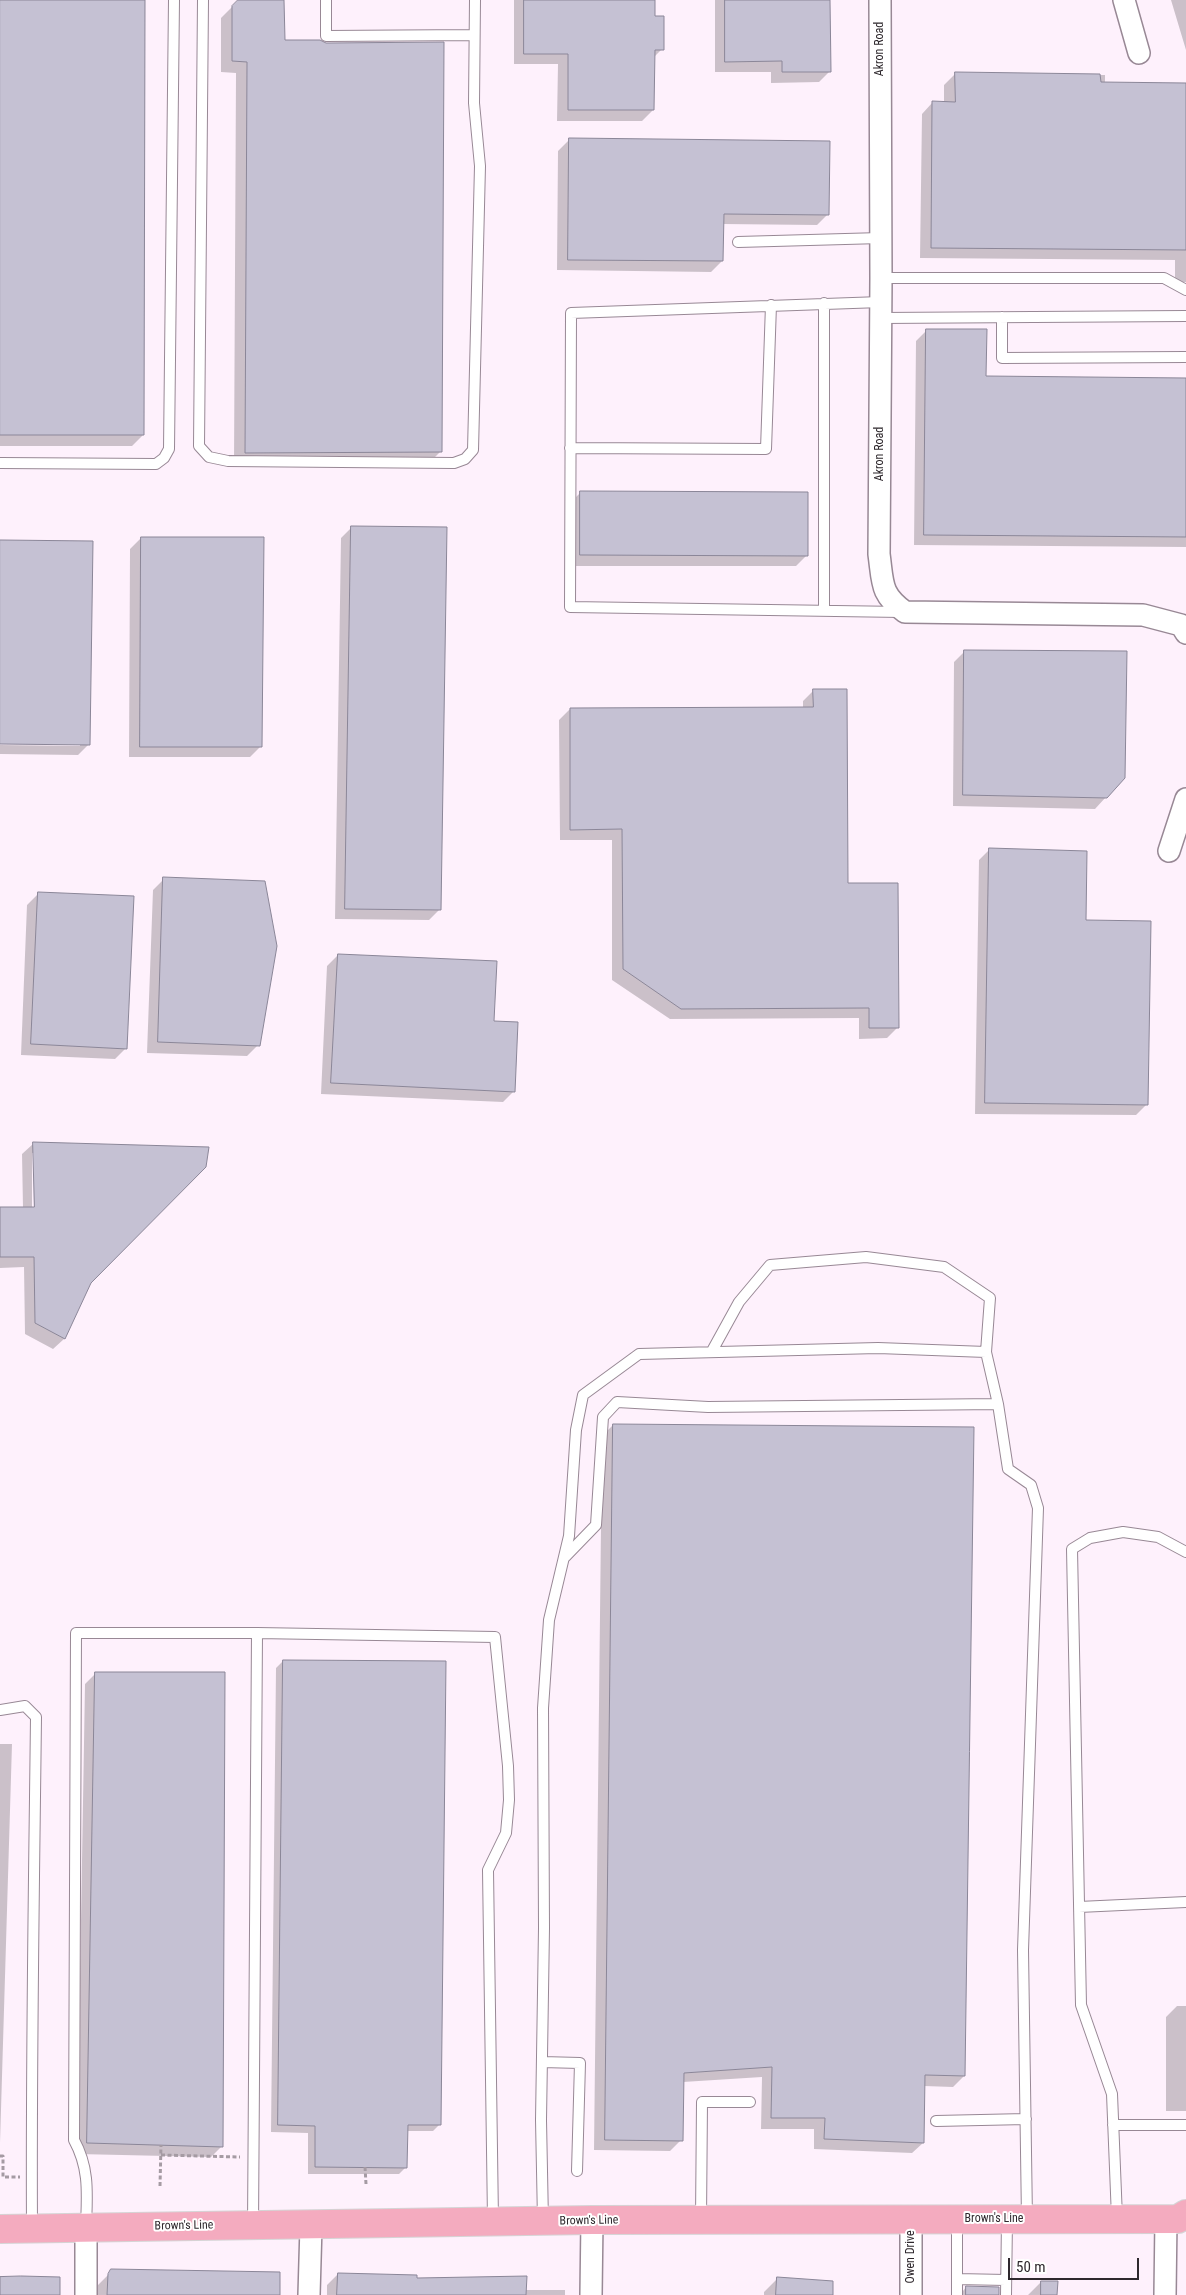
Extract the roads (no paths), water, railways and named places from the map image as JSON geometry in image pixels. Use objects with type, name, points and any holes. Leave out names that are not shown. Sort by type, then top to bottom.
[{"type":"main road","name":"Brown's Line","points":[[0,2229],[311,2226],[592,2220],[1179,2219]]},
{"type":"street","name":"Akron Road","points":[[880,0],[881,310],[879,554],[883,588],[892,602],[906,612]]},
{"type":"street","points":[[1124,0],[1139,53]]},
{"type":"street","points":[[906,612],[1143,615],[1181,625],[1186,633]]},
{"type":"street","points":[[1169,851],[1186,799]]},
{"type":"street","points":[[1165,2295],[1179,2219]]},
{"type":"street","points":[[590,2295],[592,2220]]},
{"type":"street","name":"Owen Drive","points":[[911,2220],[911,2295]]},
{"type":"street","points":[[308,2295],[311,2226]]},
{"type":"street","points":[[86,2228],[86,2295]]},
{"type":"lane","points":[[0,463],[156,464],[164,458],[169,449],[174,0]]},
{"type":"lane","points":[[203,0],[199,446],[209,457],[228,461],[454,463],[465,459],[473,450],[480,166],[474,103],[475,0]]},
{"type":"lane","points":[[326,0],[326,36],[474,35]]},
{"type":"lane","points":[[738,242],[881,238]]},
{"type":"lane","points":[[881,278],[1164,278],[1186,290]]},
{"type":"lane","points":[[824,303],[824,611]]},
{"type":"lane","points":[[906,612],[570,607],[571,313],[824,303],[881,310],[1002,317],[1186,316]]},
{"type":"lane","points":[[570,448],[766,449],[770,305]]},
{"type":"lane","points":[[1002,317],[1002,358],[1186,357]]},
{"type":"lane","points":[[712,1352],[739,1302],[770,1265],[866,1257],[944,1267],[990,1298],[986,1352],[998,1404],[1008,1469],[1031,1485],[1038,1508],[1023,1950],[1026,2119],[1017,2219],[1006,2280],[1006,2295]]},
{"type":"lane","points":[[543,2222],[543,1708],[549,1620],[569,1536],[576,1430],[583,1395],[639,1354],[878,1348],[986,1352]]},
{"type":"lane","points":[[564,1557],[596,1525],[603,1417],[617,1402],[708,1407],[998,1404]]},
{"type":"lane","points":[[1117,2219],[1112,2094],[1081,2005],[1072,1549],[1090,1538],[1124,1532],[1158,1537],[1186,1552]]},
{"type":"lane","points":[[86,2228],[88,2177],[80,2151],[74,2140],[76,1633],[256,1633],[495,1637],[508,1766],[509,1800],[506,1833],[488,1870],[493,2222]]},
{"type":"lane","points":[[254,2226],[256,1633]]},
{"type":"lane","points":[[0,1710],[25,1706],[36,1717],[32,2229]]},
{"type":"lane","points":[[1079,1907],[1186,1902]]},
{"type":"lane","points":[[542,2062],[580,2063],[577,2171]]},
{"type":"lane","points":[[701,2220],[702,2102],[750,2102]]},
{"type":"lane","points":[[936,2120],[1026,2119]]},
{"type":"lane","points":[[1113,2125],[1186,2125]]},
{"type":"lane","points":[[957,2219],[957,2295]]},
{"type":"lane","points":[[957,2279],[1006,2280]]}]
